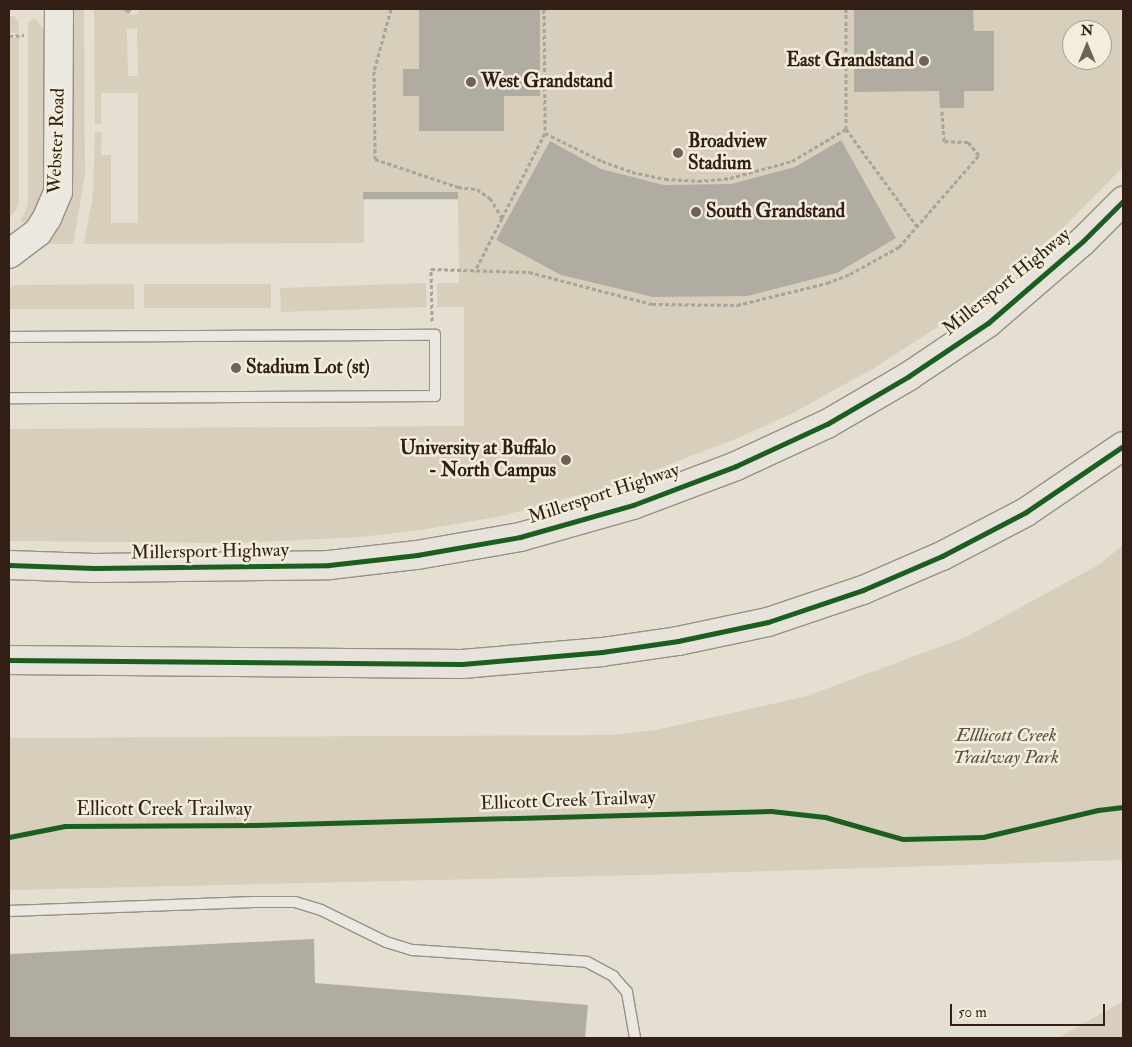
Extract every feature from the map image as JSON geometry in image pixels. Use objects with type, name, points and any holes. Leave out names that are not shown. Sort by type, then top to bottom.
[{"type":"main road","name":"Millersport Highway","points":[[9,565],[94,568],[329,565],[417,555],[520,537],[633,505],[736,466],[826,424],[909,376],[988,323],[1083,240],[1123,201]]},
{"type":"main road","points":[[9,660],[462,664],[602,652],[678,642],[768,622],[864,590],[942,556],[1026,512],[1123,446]]},
{"type":"main road","points":[[9,581],[94,568]]},
{"type":"street","name":"Webster Road","points":[[9,254],[38,232],[47,218],[58,192],[59,9]]},
{"type":"lane","points":[[9,337],[435,335],[435,396],[9,398]]},
{"type":"lane","points":[[9,911],[295,902],[335,916],[386,942],[413,950],[587,962],[614,976],[627,992],[635,1038]]},
{"type":"path","points":[[392,9],[374,71],[374,160],[458,187],[477,190],[496,205],[502,218]]},
{"type":"path","points":[[476,269],[545,133],[544,9]]},
{"type":"path","points":[[846,9],[846,129],[917,226]]},
{"type":"path","points":[[9,36],[24,35]]},
{"type":"path","points":[[432,335],[431,269],[529,272],[652,304],[737,305],[827,283],[850,274],[899,247],[979,155],[968,142],[944,141],[942,110]]},
{"type":"path","points":[[545,133],[602,161],[632,172],[665,179],[698,181],[730,178],[785,163],[820,146],[846,129]]},
{"type":"green space","points":[[70,9],[84,9],[85,175],[73,244],[46,244],[60,226],[69,199]]},
{"type":"green space","points":[[94,9],[122,9],[128,14],[137,15],[140,9],[1123,9],[1123,167],[1067,224],[959,313],[874,368],[793,413],[733,440],[615,485],[502,516],[421,530],[360,537],[238,543],[9,541],[9,429],[464,426],[464,307],[437,307],[437,283],[459,283],[458,200],[364,200],[364,243],[84,244],[93,195],[95,132],[102,132],[101,155],[111,155],[111,223],[138,223],[138,93],[101,93],[101,124],[95,124]],"holes":[[[137,28],[138,76],[128,76],[127,29]]]},
{"type":"green space","points":[[9,16],[14,16],[19,23],[19,33],[9,33]]},
{"type":"green space","points":[[34,18],[45,30],[45,188],[39,204],[25,223],[20,221],[26,210],[28,200],[28,23]]},
{"type":"green space","points":[[19,37],[19,202],[15,212],[9,218],[9,38]]},
{"type":"green space","points":[[426,283],[427,307],[281,312],[280,288]]},
{"type":"green space","points":[[134,284],[134,309],[9,309],[9,288],[14,285]]},
{"type":"green space","points":[[144,284],[271,284],[271,308],[144,308]]},
{"type":"green space","name":"Elllicott Creek Trailway Park","points":[[1123,545],[1123,860],[643,875],[9,890],[9,738],[611,735],[656,730],[807,696],[966,637],[1100,564]]},
{"type":"green space","points":[[1123,1001],[1123,1038],[1058,1038]]},
{"type":"building","points":[[122,9],[133,9],[128,14]]},
{"type":"building","name":"West Grandstand","points":[[419,9],[540,9],[540,96],[504,96],[504,131],[419,131],[419,96],[403,96],[403,69],[419,69]]},
{"type":"building","name":"East Grandstand","points":[[854,9],[973,9],[974,31],[994,31],[994,91],[964,91],[964,108],[940,108],[939,91],[854,92]]},
{"type":"building","name":"South Grandstand","points":[[841,140],[896,238],[837,273],[747,296],[653,297],[561,275],[496,240],[550,141],[601,169],[664,185],[731,184],[795,167]]},
{"type":"building","points":[[363,192],[458,192],[458,199],[363,199]]},
{"type":"building","points":[[314,939],[315,983],[588,1005],[585,1038],[9,1038],[9,954]]},
{"type":"cycle path","points":[[9,565],[94,568],[329,565],[417,555],[520,537],[633,505],[736,466],[827,424],[909,376],[988,323],[1083,241],[1123,201]]},
{"type":"cycle path","points":[[9,660],[462,664],[602,652],[678,641],[768,622],[863,590],[942,556],[1026,512],[1123,446]]},
{"type":"cycle path","name":"Ellicott Creek Trailway","points":[[9,837],[65,826],[255,825],[771,811],[825,817],[903,839],[983,837],[1098,810],[1123,807]]},
{"type":"place","name":"East Grandstand","points":[[924,61]]},
{"type":"place","name":"West Grandstand","points":[[471,82]]},
{"type":"place","name":"Broadview Stadium","points":[[678,153]]},
{"type":"place","name":"South Grandstand","points":[[696,212]]},
{"type":"place","name":"Stadium Lot (st)","points":[[236,368]]},
{"type":"place","name":"University at Buffalo - North Campus","points":[[566,460]]}]
